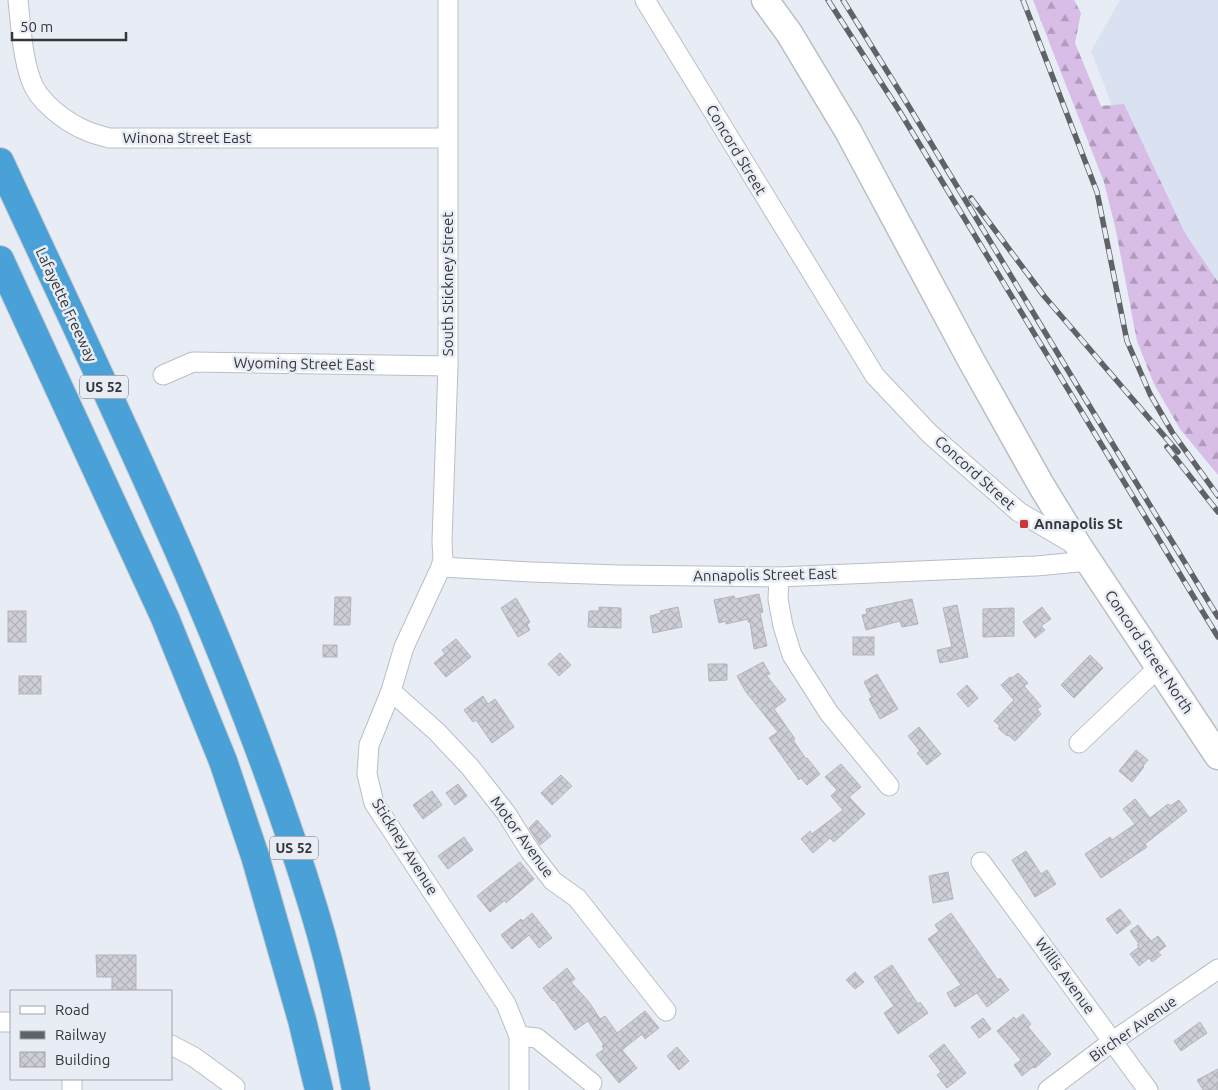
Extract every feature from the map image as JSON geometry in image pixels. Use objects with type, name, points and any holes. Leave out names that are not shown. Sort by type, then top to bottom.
[{"type":"highway","name":"Lafayette Freeway","points":[[0,162],[162,512],[206,613],[279,800],[315,912],[343,1021],[356,1090]]},
{"type":"highway","name":"US 52","points":[[0,260],[165,618],[207,719],[255,856],[302,1020],[319,1090]]},
{"type":"main road","points":[[765,0],[788,33],[848,131],[977,371],[1041,485],[1084,554]]},
{"type":"main road","name":"Concord Street North","points":[[1084,554],[1218,756]]},
{"type":"street","name":"Winona Street East","points":[[18,0],[25,58],[32,82],[42,99],[63,118],[86,131],[109,138],[447,138]]},
{"type":"street","name":"South Stickney Street","points":[[441,567],[443,559],[448,366],[448,0]]},
{"type":"street","name":"Concord Street","points":[[645,0],[875,376],[930,434],[1019,512],[1084,554]]},
{"type":"street","name":"Wyoming Street East","points":[[163,375],[193,362],[448,366]]},
{"type":"street","name":"Annapolis Street East","points":[[441,567],[609,575],[779,577],[1036,566],[1084,554]]},
{"type":"street","name":"Stickney Avenue","points":[[441,567],[404,647],[391,691],[369,744],[367,774],[374,803],[506,1004],[519,1036],[519,1090]]},
{"type":"street","points":[[779,577],[778,599],[783,626],[792,655],[829,713],[890,786]]},
{"type":"street","points":[[1079,742],[1159,667]]},
{"type":"street","name":"Motor Avenue","points":[[391,691],[436,732],[470,767],[506,813],[530,851],[553,881],[577,898],[666,1011]]},
{"type":"street","name":"Willis Avenue","points":[[982,862],[1148,1090]]},
{"type":"street","name":"Bircher Avenue","points":[[1048,1090],[1113,1041],[1218,969]]},
{"type":"street","points":[[519,1036],[537,1038],[592,1083]]},
{"type":"street","points":[[172,1046],[194,1057],[235,1086]]},
{"type":"shaded area","points":[[1120,0],[1218,0],[1218,282],[1185,233],[1124,105],[1112,105],[1091,51]]},
{"type":"green space","points":[[1033,0],[1074,0],[1081,13],[1075,43],[1101,106],[1124,104],[1185,233],[1218,282],[1218,475],[1180,429],[1154,384],[1137,341],[1116,231],[1104,182]]},
{"type":"building","points":[[759,594],[763,612],[760,613],[767,646],[754,649],[748,619],[726,624],[726,621],[719,623],[714,600],[734,596],[735,599]]},
{"type":"building","points":[[335,597],[351,597],[350,625],[334,625]]},
{"type":"building","points":[[516,598],[530,622],[527,625],[530,630],[518,637],[501,608]]},
{"type":"building","points":[[912,599],[918,624],[902,627],[900,621],[866,630],[862,615],[867,614],[866,609]]},
{"type":"building","points":[[957,605],[968,657],[940,663],[937,650],[952,647],[943,608]]},
{"type":"building","points":[[599,607],[621,608],[621,628],[588,627],[589,611],[599,611]]},
{"type":"building","points":[[678,607],[682,627],[653,633],[650,616],[661,613],[660,611]]},
{"type":"building","points":[[1042,607],[1051,619],[1041,626],[1045,630],[1035,638],[1023,622]]},
{"type":"building","points":[[1014,608],[1014,636],[983,637],[983,609]]},
{"type":"building","points":[[8,611],[26,611],[26,642],[8,642]]},
{"type":"building","points":[[853,637],[874,637],[874,655],[853,655]]},
{"type":"building","points":[[456,639],[471,657],[446,677],[434,663],[445,654],[442,650]]},
{"type":"building","points":[[323,645],[337,645],[337,657],[323,657]]},
{"type":"building","points":[[560,653],[571,665],[559,676],[548,664]]},
{"type":"building","points":[[1090,655],[1103,668],[1074,698],[1061,685]]},
{"type":"building","points":[[763,662],[770,674],[766,675],[786,700],[774,709],[795,739],[793,740],[806,759],[820,774],[807,785],[801,778],[799,780],[769,738],[778,732],[746,692],[737,676]]},
{"type":"building","points":[[708,664],[727,664],[727,680],[709,681]]},
{"type":"building","points":[[1018,673],[1028,683],[1024,686],[1041,706],[1037,709],[1041,714],[1015,741],[998,728],[1000,726],[994,721],[1014,700],[1001,685]]},
{"type":"building","points":[[877,674],[898,709],[880,719],[869,699],[872,697],[864,682]]},
{"type":"building","points":[[19,676],[41,676],[41,694],[19,694]]},
{"type":"building","points":[[967,685],[978,698],[968,707],[957,694]]},
{"type":"building","points":[[483,696],[488,704],[495,699],[514,727],[492,743],[476,720],[473,722],[464,710]]},
{"type":"building","points":[[919,727],[941,754],[927,765],[917,753],[920,751],[908,736]]},
{"type":"building","points":[[1136,750],[1148,760],[1132,782],[1119,771]]},
{"type":"building","points":[[841,764],[861,787],[849,797],[865,814],[834,842],[830,838],[813,853],[801,839],[810,831],[812,834],[843,810],[831,796],[837,790],[825,777]]},
{"type":"building","points":[[561,775],[572,786],[552,805],[541,793]]},
{"type":"building","points":[[458,784],[467,796],[455,805],[446,793]]},
{"type":"building","points":[[432,791],[442,805],[423,819],[413,805]]},
{"type":"building","points":[[1135,799],[1150,818],[1168,804],[1170,806],[1179,800],[1187,811],[1145,844],[1147,847],[1101,878],[1085,854],[1110,837],[1112,840],[1135,824],[1123,809]]},
{"type":"building","points":[[537,820],[551,836],[540,845],[529,828]]},
{"type":"building","points":[[464,837],[473,850],[448,869],[438,856]]},
{"type":"building","points":[[1026,851],[1041,874],[1047,870],[1056,884],[1035,897],[1012,860]]},
{"type":"building","points":[[520,862],[534,879],[506,903],[505,900],[490,912],[477,896]]},
{"type":"building","points":[[948,872],[953,899],[933,903],[929,876]]},
{"type":"building","points":[[1120,909],[1131,923],[1117,934],[1106,919]]},
{"type":"building","points":[[532,913],[552,938],[539,948],[529,935],[512,949],[501,935]]},
{"type":"building","points":[[951,913],[998,980],[1000,978],[1009,990],[987,1007],[977,993],[955,1007],[947,993],[961,985],[928,939],[939,931],[935,925]]},
{"type":"building","points":[[1138,925],[1151,941],[1158,936],[1166,946],[1158,952],[1161,955],[1152,962],[1149,958],[1139,966],[1130,954],[1139,947],[1130,931]]},
{"type":"building","points":[[96,955],[136,955],[136,990],[112,990],[112,977],[97,977]]},
{"type":"building","points":[[892,965],[918,1004],[920,1002],[928,1013],[898,1034],[884,1013],[894,1006],[874,977]]},
{"type":"building","points":[[567,968],[575,979],[571,982],[589,1002],[600,1019],[605,1016],[617,1033],[645,1011],[659,1028],[645,1039],[642,1034],[622,1050],[637,1068],[619,1083],[596,1055],[604,1049],[602,1046],[604,1045],[588,1021],[575,1030],[543,988]]},
{"type":"building","points":[[855,972],[864,982],[855,989],[846,980]]},
{"type":"building","points":[[1023,1014],[1031,1024],[1028,1027],[1051,1054],[1022,1076],[1014,1065],[1021,1060],[997,1031],[1014,1017],[1016,1020]]},
{"type":"building","points":[[983,1018],[991,1029],[979,1038],[971,1027]]},
{"type":"building","points":[[1200,1022],[1207,1033],[1181,1051],[1174,1041]]},
{"type":"building","points":[[944,1044],[966,1073],[947,1088],[937,1075],[941,1072],[929,1056]]},
{"type":"building","points":[[677,1047],[689,1061],[679,1070],[667,1056]]},
{"type":"building","points":[[1218,1069],[1218,1090],[1203,1090],[1197,1080]]},
{"type":"railway","points":[[828,0],[900,112],[1218,637]]},
{"type":"railway","points":[[843,0],[1218,617]]},
{"type":"railway","points":[[1023,0],[1097,192],[1127,341],[1150,394],[1172,432],[1218,496]]},
{"type":"railway","points":[[971,198],[1044,296],[1178,452]]},
{"type":"railway","points":[[1167,447],[1218,512]]},
{"type":"place","name":"Annapolis St","points":[[1024,524]]}]
